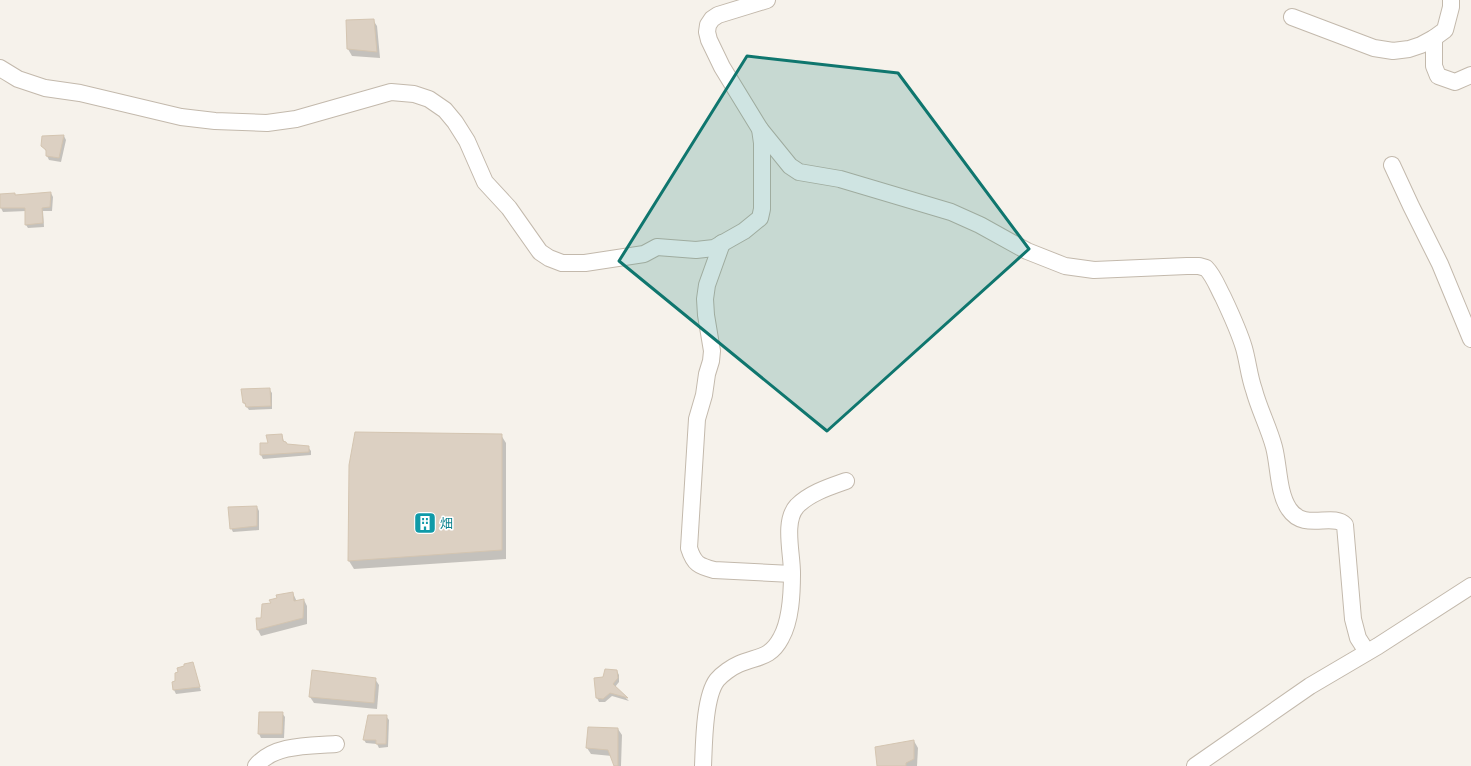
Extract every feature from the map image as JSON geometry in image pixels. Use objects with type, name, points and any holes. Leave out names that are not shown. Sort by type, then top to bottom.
[{"type":"street","points":[[767,0],[718,15],[712,19],[708,25],[707,32],[709,40],[722,67],[760,129],[786,162],[795,170],[802,173],[840,179],[950,212],[980,225],[1027,252],[1065,266],[1094,270],[1187,266],[1199,266],[1206,268],[1221,293],[1242,341],[1254,390],[1272,439],[1281,485],[1289,509],[1293,515],[1300,519],[1318,521],[1339,520],[1345,525],[1353,619],[1358,638],[1367,652]]},
{"type":"street","points":[[1292,17],[1374,48],[1393,51],[1409,49],[1434,38],[1445,30],[1451,7],[1450,0]]},
{"type":"street","points":[[1434,38],[1434,66],[1438,76],[1455,82],[1471,75]]},
{"type":"street","points":[[0,68],[18,79],[45,88],[80,93],[181,117],[215,121],[267,123],[296,119],[386,93],[399,92],[414,94],[429,99],[438,104],[455,122],[467,141],[485,182],[509,208],[540,252],[549,258],[562,263],[585,263],[644,254],[657,247],[696,250],[714,248],[744,232],[760,218],[762,209],[762,143],[760,129]]},
{"type":"street","points":[[1392,165],[1440,264],[1471,339]]},
{"type":"street","points":[[722,243],[707,285],[705,299],[712,361],[707,374],[704,395],[697,419],[690,548],[696,563],[703,568],[714,570],[792,574]]},
{"type":"street","points":[[703,766],[708,705],[717,680],[738,664],[762,657],[769,653],[781,638],[789,616],[792,574],[789,525],[791,514],[798,505],[808,497],[846,481]]},
{"type":"street","points":[[1195,766],[1310,686],[1471,586]]},
{"type":"street","points":[[256,766],[267,756],[288,749],[336,744]]},
{"type":"highlighted area","points":[[747,56],[898,73],[1029,249],[827,431],[619,261]]},
{"type":"building","points":[[374,19],[377,52],[347,49],[346,20]]},
{"type":"building","points":[[64,135],[59,158],[46,156],[46,150],[41,146],[42,136]]},
{"type":"building","points":[[51,192],[50,207],[42,208],[43,223],[25,225],[25,208],[0,208],[0,194],[15,193],[15,195]]},
{"type":"building","points":[[270,388],[271,406],[246,407],[245,403],[243,403],[241,389]]},
{"type":"building","name":"畑","points":[[355,432],[502,434],[502,550],[348,561],[349,465]]},
{"type":"building","points":[[282,434],[283,441],[287,444],[309,446],[309,452],[260,455],[260,443],[268,443],[266,435]]},
{"type":"building","points":[[257,506],[257,526],[230,529],[228,507]]},
{"type":"building","points":[[293,592],[294,601],[304,599],[303,618],[257,630],[256,618],[261,618],[262,604],[271,603],[269,600],[277,598],[276,595]]},
{"type":"building","points":[[193,662],[200,687],[173,690],[172,682],[175,681],[175,673],[178,672],[177,668],[184,666],[184,664]]},
{"type":"building","points":[[605,669],[617,670],[618,678],[613,684],[628,698],[610,693],[603,699],[596,698],[594,678],[603,677]]},
{"type":"building","points":[[312,670],[376,678],[374,703],[309,697]]},
{"type":"building","points":[[259,712],[283,712],[282,734],[258,734]]},
{"type":"building","points":[[368,715],[387,715],[386,744],[376,744],[376,740],[363,740]]},
{"type":"building","points":[[588,727],[618,728],[618,766],[614,766],[608,750],[586,748]]},
{"type":"building","points":[[914,740],[914,759],[906,763],[906,766],[877,766],[875,747]]},
{"type":"place","name":"畑","points":[[425,523]]}]
